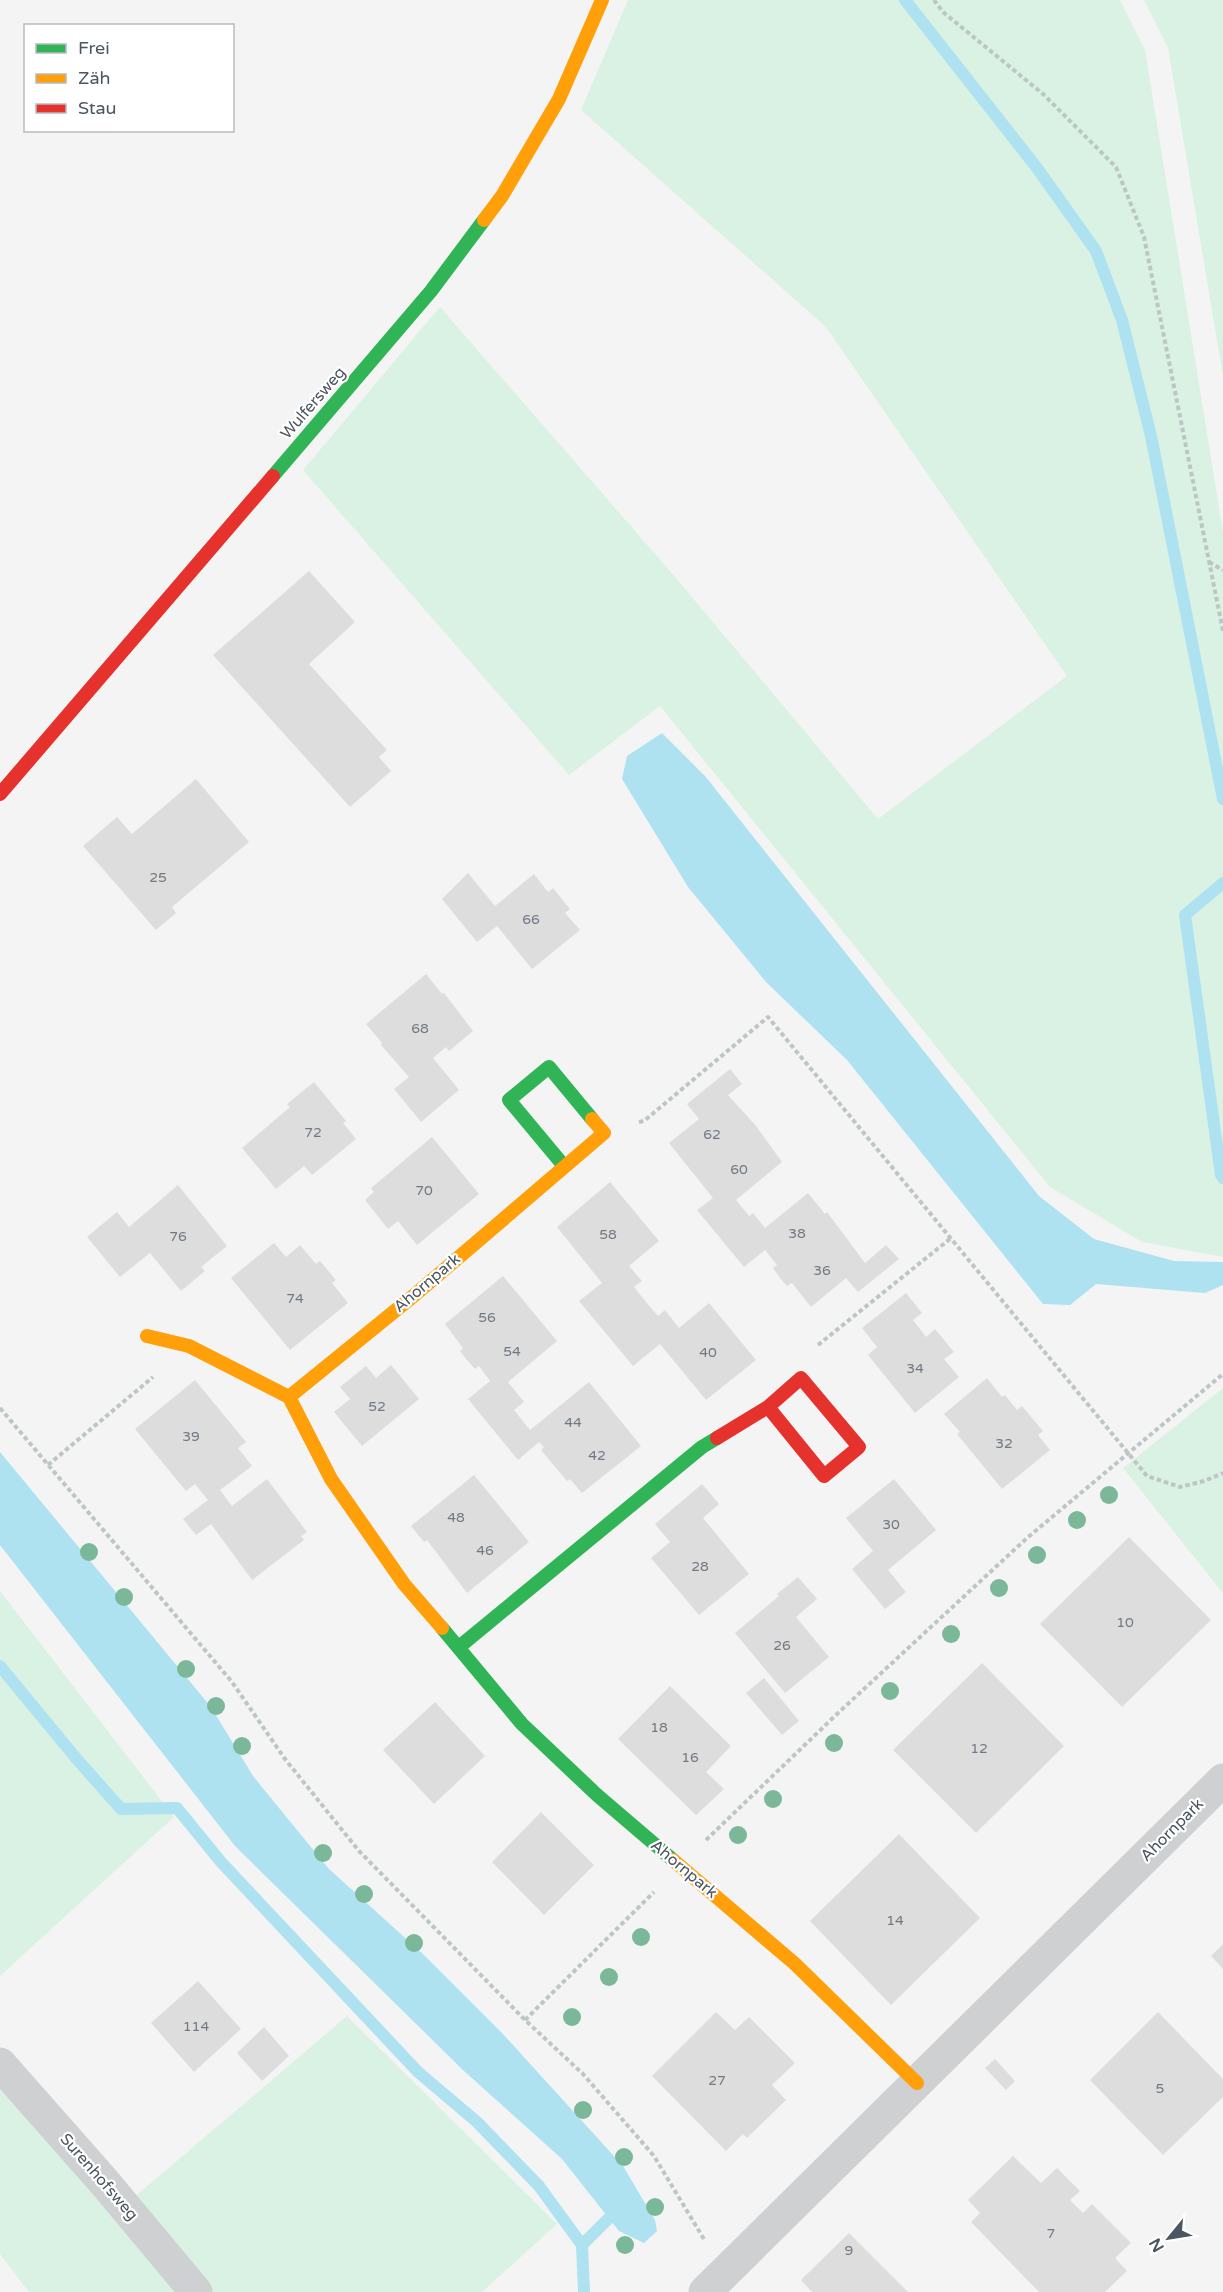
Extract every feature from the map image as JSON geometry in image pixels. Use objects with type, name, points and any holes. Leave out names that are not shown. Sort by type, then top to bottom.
[{"type":"street","name":"Wulfersweg","points":[[0,794],[431,291],[502,196],[559,99],[602,0]]},
{"type":"street","points":[[564,1166],[509,1100],[549,1066],[604,1133]]},
{"type":"street","name":"Ahornpark","points":[[604,1133],[417,1293],[289,1397],[331,1479],[404,1584],[522,1724],[597,1795],[794,1963],[917,2083]]},
{"type":"street","points":[[147,1336],[189,1346],[289,1397]]},
{"type":"street","points":[[459,1647],[702,1448],[768,1407],[801,1378],[859,1448],[824,1476],[768,1407]]},
{"type":"street","name":"Ahornpark","points":[[718,2284],[1223,1780]]},
{"type":"street","name":"Surenhofsweg","points":[[0,2064],[105,2183],[196,2292]]},
{"type":"path","points":[[934,0],[943,12],[1043,94],[1116,167],[1144,237],[1223,631]]},
{"type":"path","points":[[1209,562],[1223,570]]},
{"type":"path","points":[[604,1133],[644,1121],[768,1017],[1147,1476],[1180,1487],[1223,1473]]},
{"type":"path","points":[[801,1378],[819,1342],[951,1238]]},
{"type":"path","points":[[48,1465],[189,1346]]},
{"type":"path","points":[[525,2020],[837,1714],[1027,1538],[1223,1374]]},
{"type":"path","points":[[0,1408],[232,1682],[285,1759],[359,1851],[525,2020],[583,2074],[654,2156],[704,2241],[718,2284]]},
{"type":"green space","points":[[628,0],[1120,0],[1145,50],[1223,532],[1223,1257],[1142,1242],[1050,1187],[660,706],[569,775],[303,470],[440,307],[676,578],[878,819],[1067,676],[826,327],[581,110]]},
{"type":"green space","points":[[1144,0],[1223,0],[1223,376],[1168,48]]},
{"type":"green space","points":[[1223,1388],[1223,1593],[1123,1468]]},
{"type":"green space","points":[[0,1591],[174,1817],[0,1976]]},
{"type":"green space","points":[[347,2016],[557,2224],[482,2292],[210,2292],[132,2199]]},
{"type":"green space","points":[[0,2089],[163,2268],[181,2292],[29,2292],[0,2254]]},
{"type":"water","points":[[662,733],[705,776],[1039,1196],[1094,1239],[1174,1261],[1223,1262],[1223,1285],[1205,1293],[1096,1284],[1070,1305],[1043,1304],[847,1060],[766,982],[688,887],[622,779],[627,756]]},
{"type":"water","points":[[0,1452],[211,1707],[253,1776],[328,1868],[424,1955],[503,2034],[623,2166],[655,2220],[657,2231],[644,2243],[619,2231],[562,2159],[464,2071],[235,1846],[0,1545]]},
{"type":"building","points":[[309,571],[355,622],[309,664],[387,750],[379,757],[391,771],[350,807],[213,655]]},
{"type":"building","points":[[196,779],[249,842],[172,907],[176,913],[156,930],[83,846],[117,817],[132,834]]},
{"type":"building","points":[[468,873],[495,906],[534,874],[548,892],[553,888],[570,909],[565,913],[580,930],[532,969],[497,926],[477,942],[442,899]]},
{"type":"building","points":[[426,974],[442,994],[444,993],[473,1031],[449,1051],[446,1047],[433,1058],[459,1090],[421,1122],[394,1089],[409,1077],[366,1024]]},
{"type":"building","points":[[730,1069],[742,1084],[728,1095],[756,1126],[782,1162],[736,1200],[749,1216],[753,1213],[765,1228],[808,1193],[825,1214],[827,1212],[865,1263],[886,1245],[899,1259],[858,1292],[846,1278],[811,1307],[792,1283],[787,1286],[780,1278],[773,1268],[777,1265],[765,1250],[744,1267],[697,1210],[713,1198],[669,1143],[699,1119],[687,1104]]},
{"type":"building","points":[[314,1082],[346,1121],[343,1123],[356,1139],[312,1175],[304,1166],[276,1189],[242,1148],[290,1107],[287,1104]]},
{"type":"building","points":[[432,1137],[479,1194],[417,1245],[398,1221],[388,1229],[365,1200],[374,1192],[371,1188]]},
{"type":"building","points":[[610,1182],[659,1241],[629,1266],[642,1281],[634,1287],[646,1302],[658,1316],[665,1310],[679,1328],[709,1303],[756,1360],[706,1400],[660,1344],[633,1366],[579,1301],[602,1283],[557,1227]]},
{"type":"building","points":[[178,1185],[227,1246],[201,1267],[205,1271],[181,1291],[150,1253],[120,1277],[87,1237],[117,1212],[129,1227]]},
{"type":"building","points":[[274,1243],[286,1257],[300,1245],[316,1264],[320,1261],[336,1280],[332,1283],[348,1303],[290,1350],[231,1278]]},
{"type":"building","points":[[503,1276],[557,1341],[508,1382],[524,1402],[514,1410],[530,1430],[589,1382],[641,1446],[582,1493],[570,1479],[567,1481],[541,1450],[544,1447],[539,1442],[518,1460],[468,1399],[490,1381],[479,1366],[475,1369],[467,1360],[460,1351],[463,1348],[445,1324]]},
{"type":"building","points":[[906,1293],[922,1313],[913,1320],[926,1337],[935,1329],[954,1352],[944,1359],[959,1377],[915,1413],[868,1355],[877,1347],[862,1328]]},
{"type":"building","points":[[391,1365],[419,1399],[362,1446],[334,1412],[350,1399],[340,1387],[366,1366],[376,1378]]},
{"type":"building","points":[[987,1378],[1002,1397],[1005,1395],[1017,1410],[1022,1406],[1043,1431],[1038,1435],[1050,1450],[1002,1489],[957,1434],[960,1432],[944,1414]]},
{"type":"building","points":[[195,1380],[246,1442],[238,1448],[252,1466],[220,1490],[232,1506],[267,1479],[307,1532],[301,1536],[304,1540],[252,1580],[211,1524],[196,1535],[183,1519],[208,1500],[195,1484],[186,1491],[135,1429]]},
{"type":"building","points":[[474,1475],[529,1542],[467,1593],[427,1540],[424,1542],[411,1526]]},
{"type":"building","points":[[894,1479],[936,1530],[888,1570],[906,1592],[885,1609],[852,1569],[873,1551],[846,1518]]},
{"type":"building","points":[[702,1484],[719,1504],[703,1518],[749,1574],[699,1615],[651,1558],[670,1542],[655,1524]]},
{"type":"building","points":[[1129,1537],[1211,1620],[1122,1707],[1040,1624]]},
{"type":"building","points":[[798,1577],[817,1599],[796,1617],[829,1657],[785,1693],[735,1633]]},
{"type":"building","points":[[982,1663],[1064,1746],[976,1833],[893,1750]]},
{"type":"building","points":[[764,1678],[799,1721],[782,1735],[746,1693]]},
{"type":"building","points":[[670,1686],[731,1746],[706,1772],[724,1789],[696,1815],[618,1739]]},
{"type":"building","points":[[435,1702],[485,1756],[434,1804],[383,1750]]},
{"type":"building","points":[[541,1812],[594,1865],[544,1915],[492,1862]]},
{"type":"building","points":[[899,1834],[980,1918],[891,2005],[810,1921]]},
{"type":"building","points":[[1223,1944],[1223,1969],[1211,1956]]},
{"type":"building","points":[[198,1981],[241,2029],[194,2072],[151,2023]]},
{"type":"building","points":[[716,2012],[735,2030],[749,2017],[795,2063],[772,2085],[786,2100],[747,2138],[743,2134],[726,2151],[652,2076]]},
{"type":"building","points":[[1158,2012],[1223,2079],[1223,2097],[1163,2155],[1090,2080]]},
{"type":"building","points":[[264,2027],[289,2056],[262,2081],[237,2053]]},
{"type":"building","points":[[995,2059],[1015,2081],[1006,2090],[985,2068]]},
{"type":"building","points":[[1013,2156],[1041,2183],[1057,2168],[1080,2191],[1070,2200],[1083,2213],[1092,2204],[1131,2243],[1115,2258],[1127,2271],[1105,2292],[1039,2292],[971,2222],[980,2213],[968,2200]]},
{"type":"building","points":[[849,2233],[908,2292],[812,2292],[801,2280]]},
{"type":"waterway","points":[[905,0],[1037,168],[1096,251],[1122,320],[1151,436],[1223,799]]},
{"type":"waterway","points":[[1223,883],[1185,915],[1223,1178]]},
{"type":"waterway","points":[[0,1666],[121,1809],[177,1808],[221,1862],[418,2072],[477,2122],[539,2186],[582,2245],[584,2292]]},
{"type":"waterway","points":[[582,2245],[609,2218]]},
{"type":"traffic: fast","points":[[273,476],[431,291],[484,220]]},
{"type":"traffic: fast","points":[[564,1166],[509,1100],[549,1067],[592,1119]]},
{"type":"traffic: fast","points":[[459,1647],[702,1447],[717,1438]]},
{"type":"traffic: fast","points":[[442,1628],[522,1724],[597,1795],[673,1860]]},
{"type":"traffic: slow","points":[[484,220],[502,196],[559,99],[602,0]]},
{"type":"traffic: slow","points":[[289,1397],[417,1293],[604,1133],[592,1119]]},
{"type":"traffic: slow","points":[[147,1336],[189,1346],[289,1397],[331,1479],[404,1584],[442,1628]]},
{"type":"traffic: slow","points":[[673,1860],[794,1963],[917,2083]]},
{"type":"traffic: jam","points":[[0,794],[273,476]]},
{"type":"traffic: jam","points":[[717,1438],[768,1407],[801,1378],[859,1447],[824,1476],[768,1407]]}]
